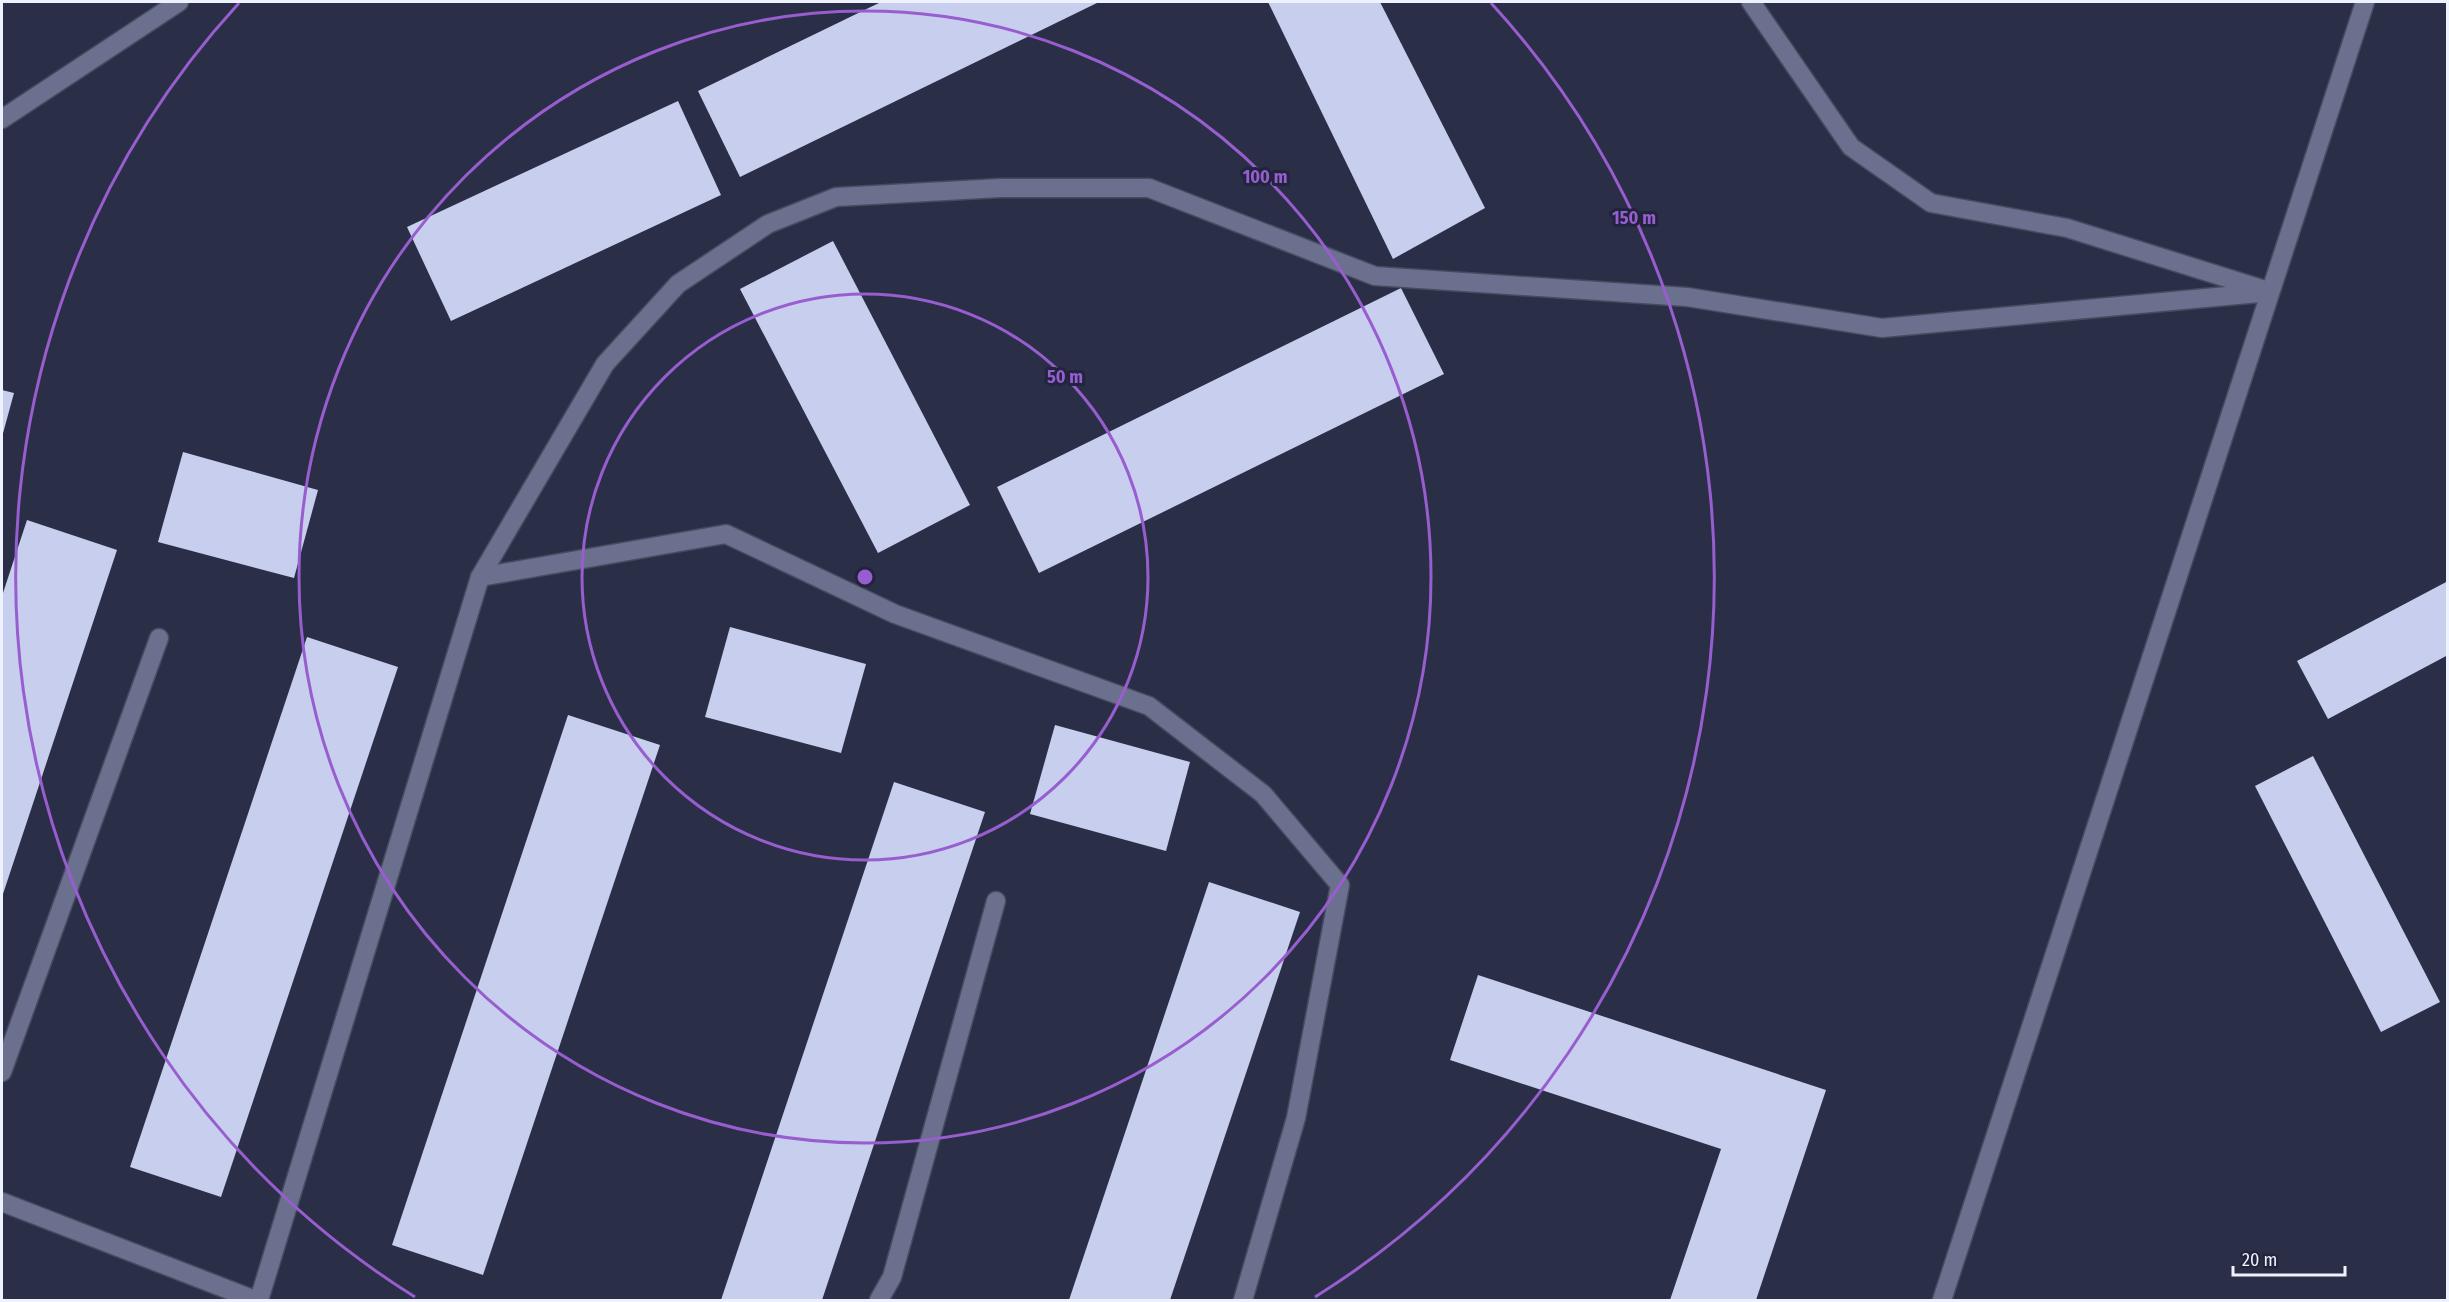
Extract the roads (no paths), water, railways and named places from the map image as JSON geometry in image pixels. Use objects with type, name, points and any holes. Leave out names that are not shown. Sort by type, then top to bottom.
[{"type":"street","points":[[2,118],[179,2]]},
{"type":"street","points":[[1752,2],[1851,147],[1931,203],[2067,228],[2270,292]]},
{"type":"street","points":[[1942,1300],[2365,2]]},
{"type":"street","points":[[2,1202],[257,1300],[480,577],[604,364],[678,284],[768,224],[836,197],[1000,188],[1149,188],[1375,276],[1687,297],[1882,328],[2270,292]]},
{"type":"street","points":[[480,577],[726,534],[895,614],[1149,706],[1263,794],[1340,885],[1296,1118],[1242,1300]]},
{"type":"street","points":[[2,1072],[159,638]]},
{"type":"street","points":[[879,1300],[891,1277],[996,901]]}]
